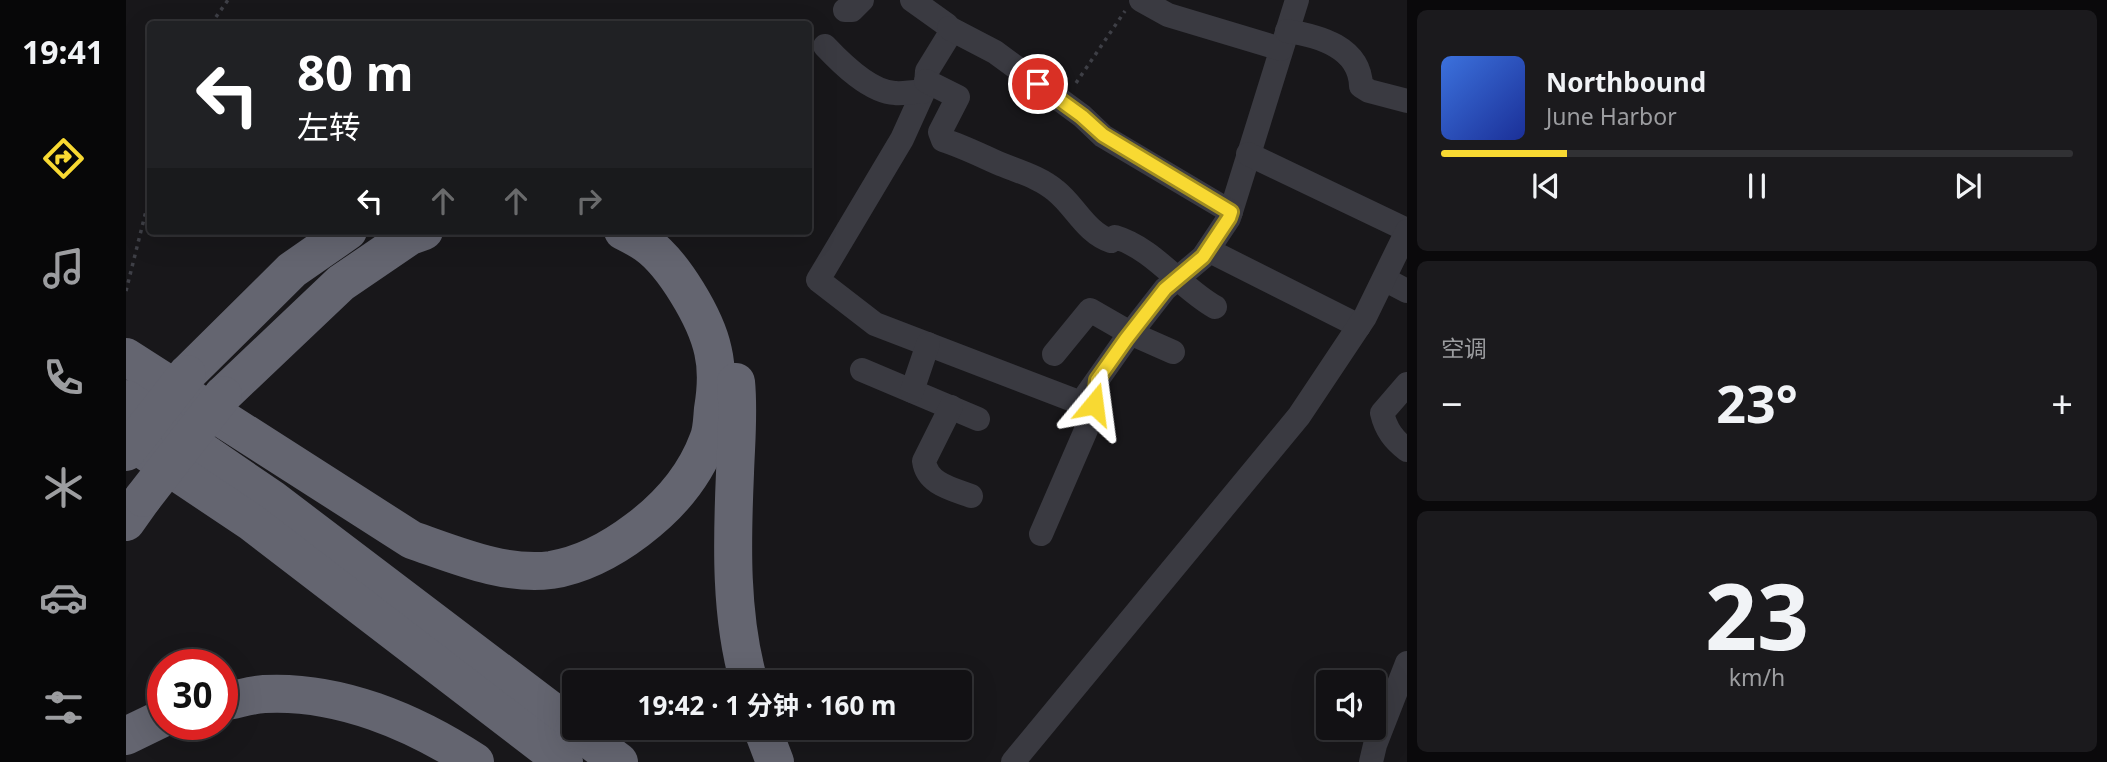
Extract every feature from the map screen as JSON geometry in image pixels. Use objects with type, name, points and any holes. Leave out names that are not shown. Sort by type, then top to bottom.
[{"type":"highway","points":[[126,452],[187,374],[292,270],[342,235]]},
{"type":"highway","points":[[134,510],[223,395],[341,283],[413,235]]},
{"type":"highway","points":[[126,357],[412,540],[509,569],[551,570],[586,561],[622,542],[663,510],[692,475],[709,438],[715,398],[713,351],[698,313],[678,278],[647,244],[630,235]]},
{"type":"highway","points":[[667,235],[696,265],[719,313],[733,354],[738,404],[734,562],[739,649],[745,670]]},
{"type":"highway","points":[[126,399],[272,499],[562,719]]},
{"type":"highway","points":[[126,438],[251,522],[564,762]]},
{"type":"highway","points":[[238,699],[263,694],[317,696],[372,710],[445,743],[475,762]]},
{"type":"highway","points":[[126,736],[147,726]]},
{"type":"highway","points":[[590,740],[619,762]]},
{"type":"highway","points":[[767,740],[775,762]]},
{"type":"street","points":[[912,0],[949,28],[995,52],[1103,135],[1231,212]]},
{"type":"street","points":[[949,28],[951,32],[926,71],[925,87],[902,139],[818,280],[875,324],[1081,402],[1165,289],[1208,250],[1231,212],[1297,0]]},
{"type":"street","points":[[1133,6],[1284,40],[1317,38],[1348,53],[1361,75],[1361,86],[1407,102]]},
{"type":"street","points":[[825,46],[844,66],[882,90],[894,93],[925,87],[958,97],[940,132],[943,140],[1054,188],[1068,201],[1077,216],[1104,239],[1111,241],[1115,237],[1128,240],[1178,278],[1185,287],[1215,307]]},
{"type":"street","points":[[1020,760],[1299,416],[1359,326],[1407,230],[1248,154]]},
{"type":"street","points":[[1208,250],[1359,326]]},
{"type":"street","points":[[1384,279],[1407,291]]},
{"type":"street","points":[[1054,354],[1090,310],[1130,333],[1173,352]]},
{"type":"street","points":[[912,391],[928,344]]},
{"type":"street","points":[[862,370],[978,419]]},
{"type":"street","points":[[1041,534],[1086,430],[1097,380]]},
{"type":"street","points":[[1407,384],[1382,413],[1385,426],[1407,450]]},
{"type":"street","points":[[951,407],[924,461],[925,470],[945,486],[971,496]]},
{"type":"street","points":[[1374,743],[1407,663]]},
{"type":"path","points":[[213,21],[228,0]]},
{"type":"path","points":[[1063,103],[1133,6]]},
{"type":"path","points":[[126,291],[147,207]]},
{"type":"route","points":[[1038,84],[1103,135],[1231,212],[1203,257],[1165,289],[1126,339],[1097,380],[1094,404]]}]
